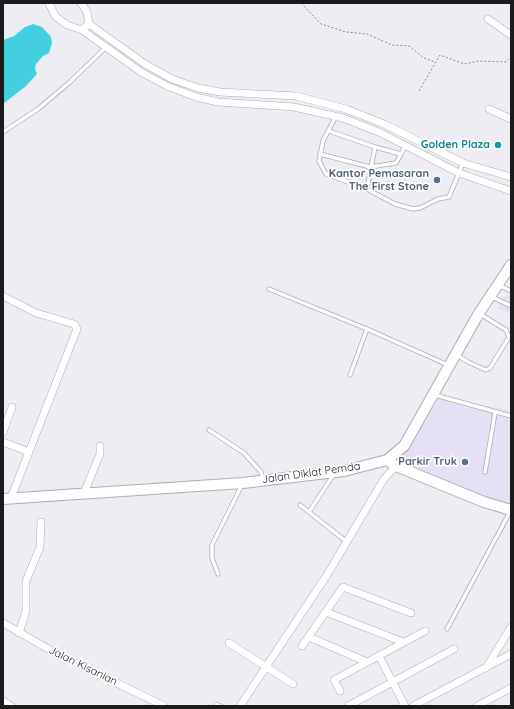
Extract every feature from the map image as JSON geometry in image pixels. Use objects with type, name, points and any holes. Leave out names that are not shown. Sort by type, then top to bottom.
[{"type":"street","points":[[49,3],[55,16],[67,25],[82,30],[141,72],[167,86],[196,97],[218,102],[294,107],[336,116],[381,133],[459,173],[511,191]]},
{"type":"street","points":[[81,3],[87,12],[89,24],[145,64],[172,79],[198,88],[220,92],[296,96],[346,109],[384,124],[463,163],[511,177]]},
{"type":"street","points":[[488,20],[511,35]]},
{"type":"street","points":[[82,30],[89,24]]},
{"type":"street","points":[[489,109],[511,119]]},
{"type":"street","name":"Jalan Diklat Pemda","points":[[5,499],[243,483],[263,479],[335,472],[387,460],[404,446],[435,395],[479,313],[497,284],[509,271]]},
{"type":"street","points":[[3,296],[26,309],[74,324],[76,327],[27,452],[5,499]]},
{"type":"street","points":[[3,432],[12,407]]},
{"type":"street","points":[[3,442],[27,452]]},
{"type":"street","points":[[84,493],[100,454],[100,446]]},
{"type":"street","points":[[387,460],[396,466],[484,502],[511,510]]},
{"type":"street","points":[[240,706],[347,542],[384,479],[396,466]]},
{"type":"street","points":[[19,633],[26,611],[26,581],[40,547],[41,522]]},
{"type":"street","points":[[302,646],[343,587],[411,613]]},
{"type":"street","points":[[326,612],[403,642]]},
{"type":"street","name":"Jalan Kisanian","points":[[3,623],[59,655],[164,706]]},
{"type":"street","points":[[486,668],[511,627]]},
{"type":"street","points":[[340,692],[334,680],[425,631]]},
{"type":"street","points":[[308,637],[367,662]]},
{"type":"street","points":[[229,643],[293,684]]},
{"type":"street","points":[[348,706],[454,649]]},
{"type":"street","points":[[413,706],[511,654]]},
{"type":"street","points":[[379,656],[405,706]]},
{"type":"street","points":[[477,706],[511,688]]},
{"type":"street","points":[[3,701],[11,706]]},
{"type":"lane","points":[[3,132],[38,110],[70,82],[106,47]]},
{"type":"lane","points":[[336,116],[320,154],[319,161],[326,174],[366,189],[394,204],[412,209],[420,208],[438,199],[449,198],[463,163]]},
{"type":"lane","points":[[329,130],[375,147],[401,154]]},
{"type":"lane","points":[[320,154],[370,167],[396,163],[405,146]]},
{"type":"lane","points":[[366,189],[375,147]]},
{"type":"lane","points":[[497,284],[511,291]]},
{"type":"lane","points":[[269,289],[367,329],[450,366]]},
{"type":"lane","points":[[490,296],[511,306]]},
{"type":"lane","points":[[456,354],[468,362],[486,370],[490,368],[509,337],[506,330],[479,313]]},
{"type":"lane","points":[[350,375],[367,329]]},
{"type":"lane","points":[[435,395],[495,413],[511,416]]},
{"type":"lane","points":[[485,472],[495,413]]},
{"type":"lane","points":[[209,430],[244,453],[261,472],[263,479]]},
{"type":"lane","points":[[309,512],[335,472]]},
{"type":"lane","points":[[218,574],[212,558],[212,545],[243,483]]},
{"type":"lane","points":[[300,505],[347,542]]},
{"type":"lane","points":[[448,629],[511,510]]},
{"type":"lane","points":[[216,704],[221,706]]},
{"type":"path","points":[[302,3],[321,24],[346,32],[366,34],[392,45],[409,46],[424,58],[435,62]]},
{"type":"path","points":[[419,91],[440,55],[464,64],[478,61],[506,62],[511,56]]},
{"type":"shaded area","points":[[511,287],[511,314],[498,308]]},
{"type":"shaded area","points":[[440,397],[511,411],[511,507],[399,463]]},
{"type":"water","points":[[33,24],[42,27],[51,37],[52,43],[49,53],[43,56],[36,64],[35,69],[37,74],[26,86],[3,104],[3,40],[14,36],[25,27]]},
{"type":"place","name":"Golden Plaza","points":[[498,145]]},
{"type":"place","name":"Kantor Pemasaran The First Stone","points":[[437,180]]},
{"type":"place","name":"Parkir Truk","points":[[465,462]]}]
